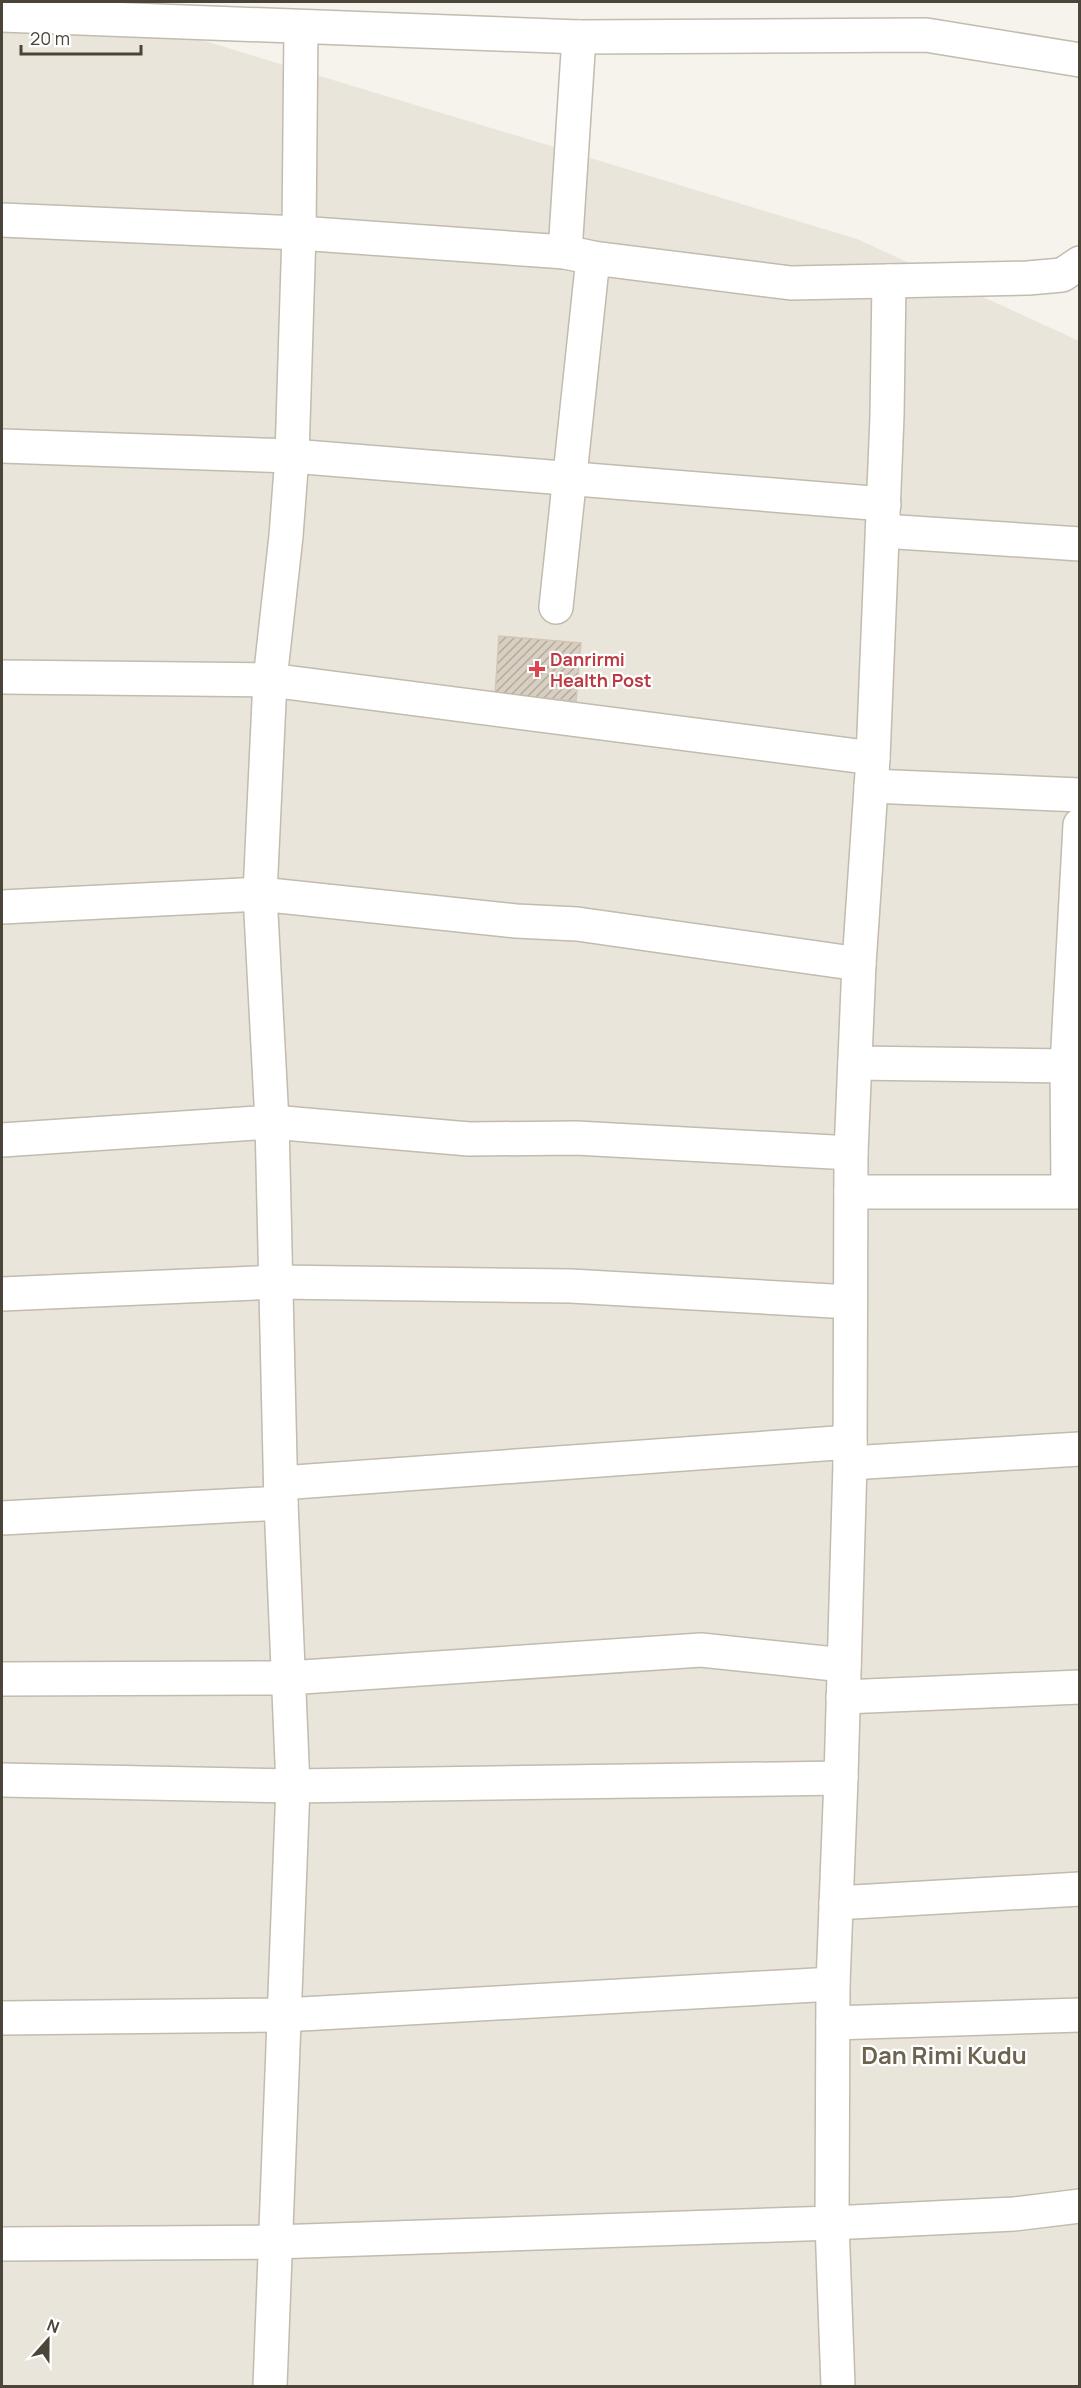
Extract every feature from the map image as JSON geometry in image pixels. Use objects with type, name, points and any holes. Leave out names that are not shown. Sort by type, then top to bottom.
[{"type":"street","points":[[2,15],[579,37],[926,35],[1080,60]]},
{"type":"street","points":[[270,2386],[293,1786],[281,1493],[272,1122],[260,894],[270,680],[286,536],[292,456],[299,233],[301,27]]},
{"type":"street","points":[[556,608],[569,480],[579,255],[579,37]]},
{"type":"street","points":[[2,219],[299,233],[579,255],[791,283],[1028,278],[1074,272]]},
{"type":"street","points":[[838,2386],[832,2223],[832,2022],[850,1452],[851,1153],[859,963],[872,772],[883,517],[889,281]]},
{"type":"street","points":[[2,446],[292,456],[569,480],[883,517],[1080,544]]},
{"type":"street","points":[[2,677],[270,680],[872,772],[1080,795]]},
{"type":"street","points":[[851,1192],[1074,1191],[1067,1066],[1075,997],[1080,825]]},
{"type":"street","points":[[2,907],[260,894],[516,921],[577,924],[859,963]]},
{"type":"street","points":[[855,1063],[1067,1066]]},
{"type":"street","points":[[2,1140],[272,1122],[469,1139],[576,1138],[851,1153]]},
{"type":"street","points":[[2,1294],[277,1282],[551,1286],[850,1302]]},
{"type":"street","points":[[2,1518],[281,1493],[850,1452],[1080,1449]]},
{"type":"street","points":[[2,1679],[288,1678],[701,1650],[843,1681],[1080,1687]]},
{"type":"street","points":[[2,1780],[293,1786],[841,1778]]},
{"type":"street","points":[[836,1903],[1080,1889]]},
{"type":"street","points":[[2,2018],[284,2015],[833,1984]]},
{"type":"street","points":[[832,2022],[1080,2015]]},
{"type":"street","points":[[2,2244],[274,2242],[832,2223],[1014,2214],[1080,2206]]},
{"type":"shaded area","points":[[2,2],[76,2],[857,239],[1079,341],[1080,2386],[2,2386]]},
{"type":"building","name":"Danrirmi Health Post","points":[[499,636],[581,643],[576,701],[495,694]]},
{"type":"place","name":"Danrirmi Health Post","points":[[537,669]]},
{"type":"district","name":"Dan Rimi Kudu","points":[[944,2054]]}]
